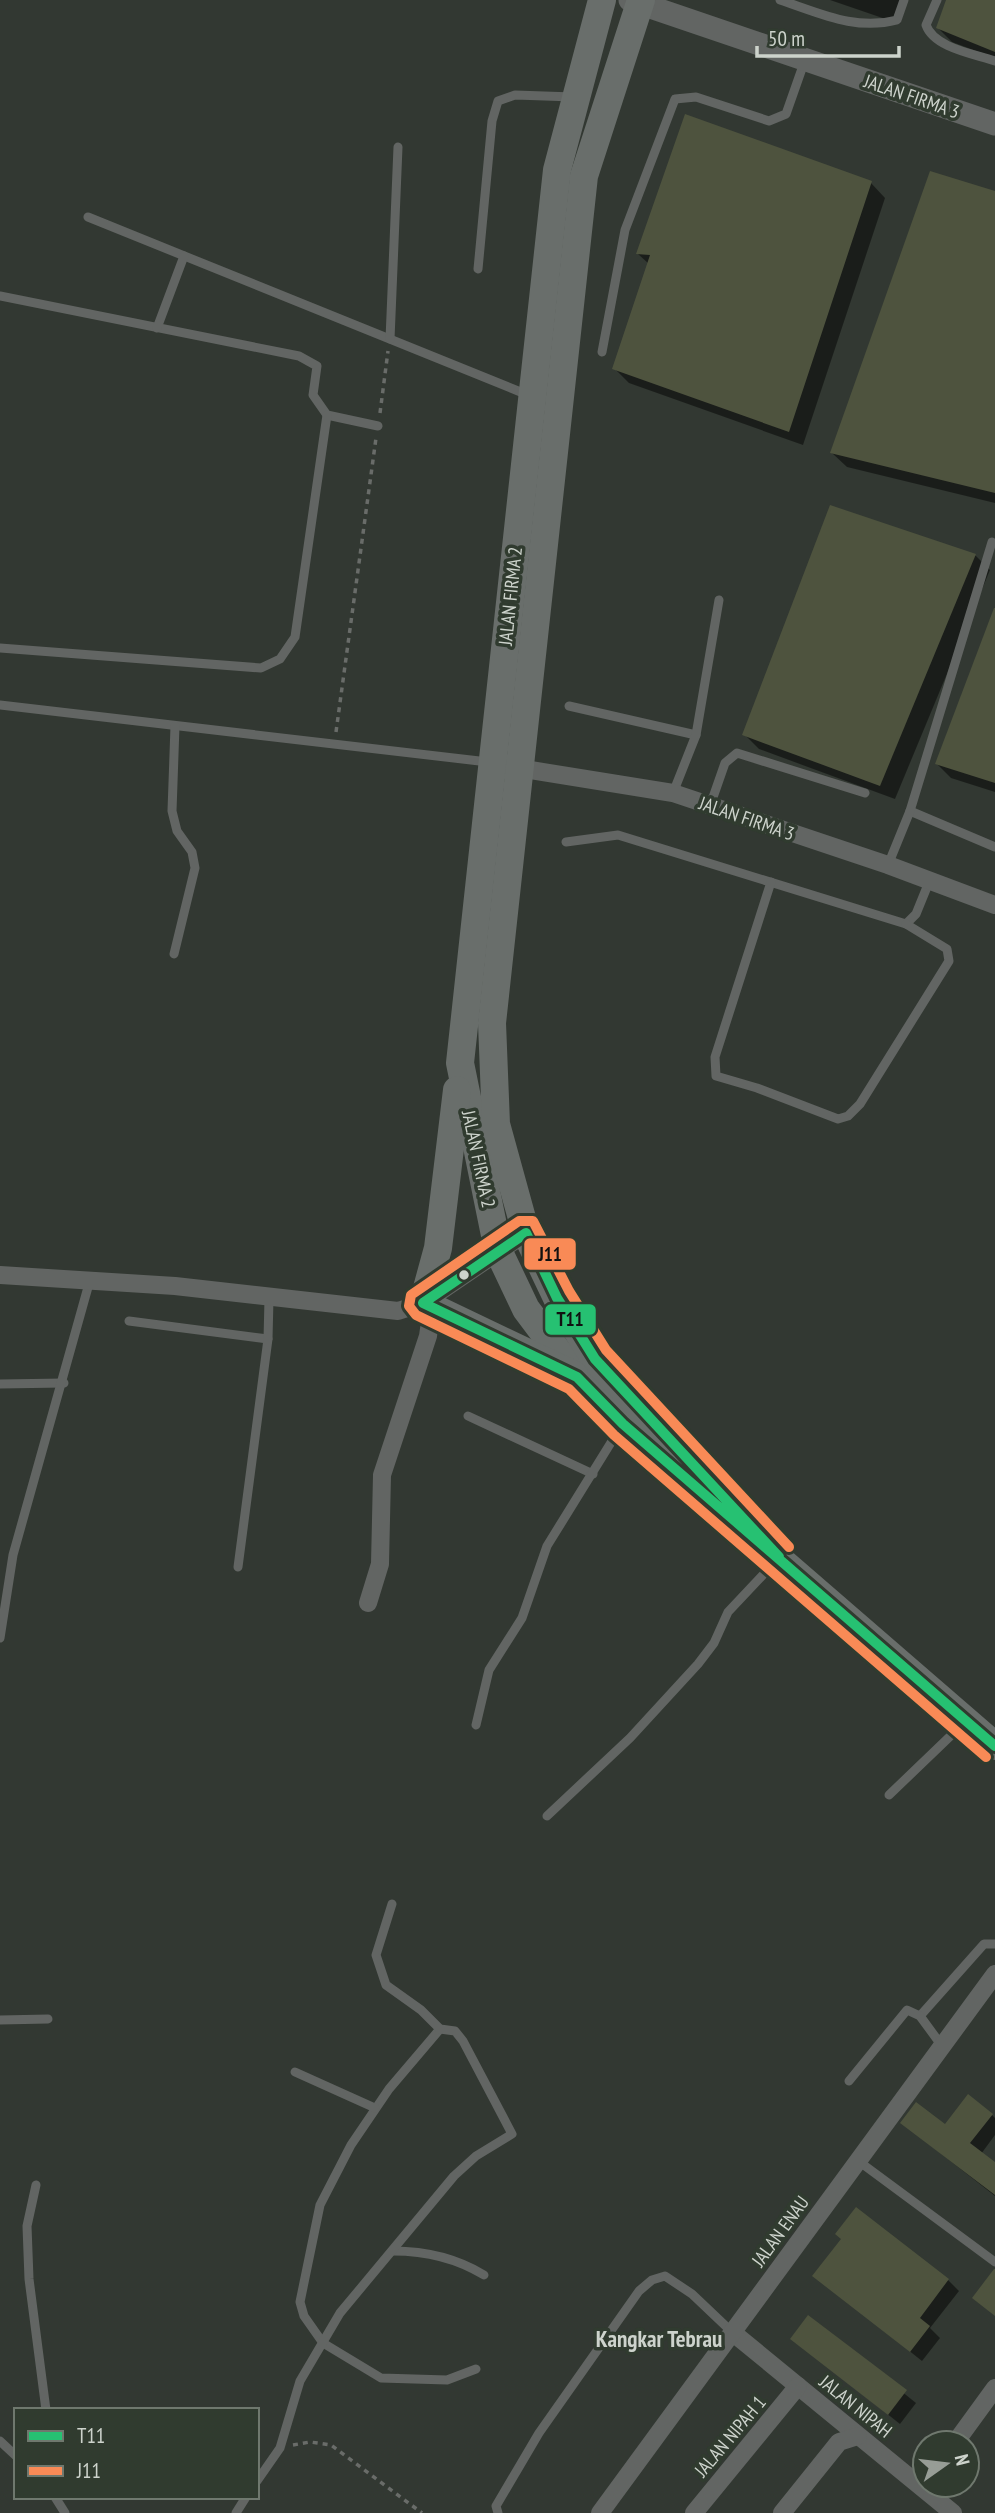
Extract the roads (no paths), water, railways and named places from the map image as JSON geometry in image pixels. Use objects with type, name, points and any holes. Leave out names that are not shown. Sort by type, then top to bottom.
[{"type":"main road","name":"JALAN FIRMA 2","points":[[602,0],[557,170],[460,1063],[498,1250],[526,1310],[577,1377],[630,1414],[779,1557],[995,1746]]},
{"type":"main road","name":"JALAN FIRMA 2","points":[[630,1414],[557,1298],[526,1233],[496,1124],[492,1023],[584,176],[637,1]]},
{"type":"main road","points":[[460,1063],[438,1248],[423,1303],[577,1377]]},
{"type":"street","name":"JALAN FIRMA 3","points":[[637,1],[995,124]]},
{"type":"street","name":"JALAN FIRMA 3","points":[[492,763],[673,793],[888,865],[995,905]]},
{"type":"street","points":[[0,1275],[175,1286],[268,1299],[397,1311],[423,1303],[526,1233]]},
{"type":"street","points":[[368,1603],[380,1564],[382,1475],[428,1336],[430,1322],[423,1303]]},
{"type":"street","name":"JALAN ENAU","points":[[600,2513],[995,1974]]},
{"type":"street","name":"JALAN NIPAH","points":[[732,2333],[911,2476]]},
{"type":"street","name":"JALAN NIPAH 1","points":[[694,2513],[798,2386]]},
{"type":"street","points":[[965,2429],[995,2388]]},
{"type":"street","points":[[782,2513],[839,2442],[859,2436]]},
{"type":"street","name":"JALAN NIPAH","points":[[938,2499],[953,2513]]},
{"type":"lane","points":[[780,0],[846,22],[874,26],[897,20],[904,0]]},
{"type":"lane","points":[[937,0],[926,25],[929,31],[948,45],[995,61]]},
{"type":"lane","points":[[602,352],[625,230],[675,99],[696,97],[769,121],[786,114],[805,60]]},
{"type":"lane","points":[[478,269],[492,121],[498,101],[515,95],[576,97]]},
{"type":"lane","points":[[390,339],[398,147]]},
{"type":"lane","points":[[88,217],[532,396]]},
{"type":"lane","points":[[157,328],[184,256]]},
{"type":"lane","points":[[0,296],[299,356],[317,366],[313,395],[327,415],[378,426]]},
{"type":"lane","points":[[0,648],[261,667],[280,659],[295,637],[327,415]]},
{"type":"lane","points":[[888,865],[910,811],[992,542]]},
{"type":"lane","points":[[673,793],[696,735],[719,600]]},
{"type":"lane","points":[[0,705],[492,763]]},
{"type":"lane","points":[[569,706],[696,735]]},
{"type":"lane","points":[[174,954],[195,868],[192,852],[177,831],[172,811],[175,726]]},
{"type":"lane","points":[[710,806],[725,763],[737,753],[865,793]]},
{"type":"lane","points":[[910,811],[995,847]]},
{"type":"lane","points":[[566,842],[618,835],[771,882],[906,924],[947,949],[949,961],[860,1104],[848,1116],[838,1119],[757,1088],[716,1076],[714,1070],[715,1057],[771,882]]},
{"type":"lane","points":[[906,924],[916,914],[929,882]]},
{"type":"lane","points":[[0,1638],[13,1555],[64,1382],[90,1280]]},
{"type":"lane","points":[[238,1567],[268,1339],[268,1299]]},
{"type":"lane","points":[[129,1321],[268,1339]]},
{"type":"lane","points":[[0,1384],[64,1382]]},
{"type":"lane","points":[[475,1725],[489,1670],[522,1618],[547,1546],[630,1414]]},
{"type":"lane","points":[[468,1416],[593,1474]]},
{"type":"lane","points":[[547,1816],[630,1738],[698,1664],[714,1643],[728,1612],[779,1557]]},
{"type":"lane","points":[[889,1795],[966,1721]]},
{"type":"lane","points":[[259,2478],[280,2448],[300,2381],[340,2313],[454,2176],[476,2156],[512,2134],[463,2041],[454,2031],[440,2029],[421,2010],[386,1985],[376,1955],[392,1904]]},
{"type":"lane","points":[[920,2016],[971,1954],[984,1944],[995,1944]]},
{"type":"lane","points":[[849,2081],[907,2010],[920,2016],[942,2046]]},
{"type":"lane","points":[[0,2020],[48,2019]]},
{"type":"lane","points":[[440,2029],[376,2108],[351,2145],[320,2205],[300,2302],[304,2316],[323,2343],[381,2378],[447,2380],[476,2369]]},
{"type":"lane","points":[[295,2072],[376,2108]]},
{"type":"lane","points":[[857,2160],[995,2262]]},
{"type":"lane","points":[[36,2185],[27,2226],[29,2279],[46,2408]]},
{"type":"lane","points":[[393,2250],[417,2251],[465,2263],[484,2275]]},
{"type":"lane","points":[[498,2513],[496,2506],[539,2433],[639,2291],[652,2280],[665,2276],[692,2294],[732,2333]]},
{"type":"lane","points":[[0,2441],[14,2454]]},
{"type":"district","name":"Kangkar Tebrau","points":[[659,2339]]}]
